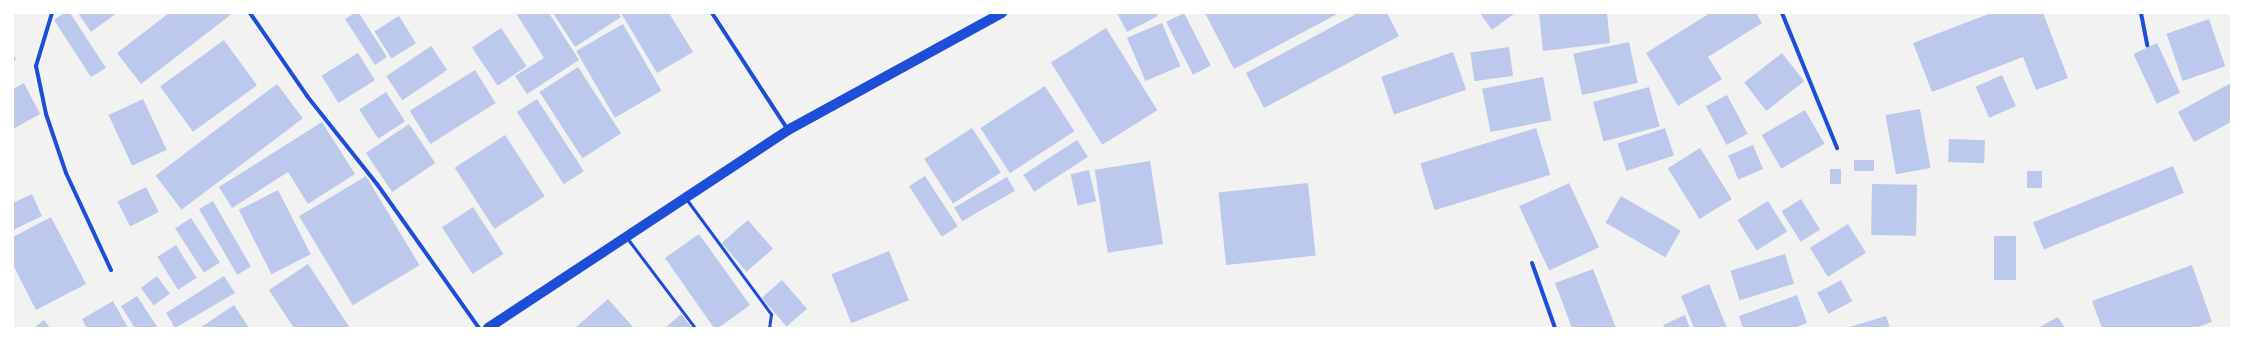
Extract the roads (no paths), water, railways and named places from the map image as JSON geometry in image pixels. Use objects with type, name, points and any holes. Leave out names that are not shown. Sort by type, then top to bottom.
[{"type":"main road","points":[[488,328],[627,238],[788,130],[1002,13]]},
{"type":"street","points":[[52,13],[36,66],[46,114],[66,173],[111,270]]},
{"type":"street","points":[[250,13],[307,96],[377,184],[480,328]]},
{"type":"street","points":[[712,13],[788,130]]},
{"type":"street","points":[[1782,13],[1837,148]]},
{"type":"street","points":[[2141,13],[2146,44]]},
{"type":"street","points":[[1532,263],[1555,328]]},
{"type":"lane","points":[[686,199],[771,314],[769,328]]},
{"type":"lane","points":[[627,238],[696,328]]}]
